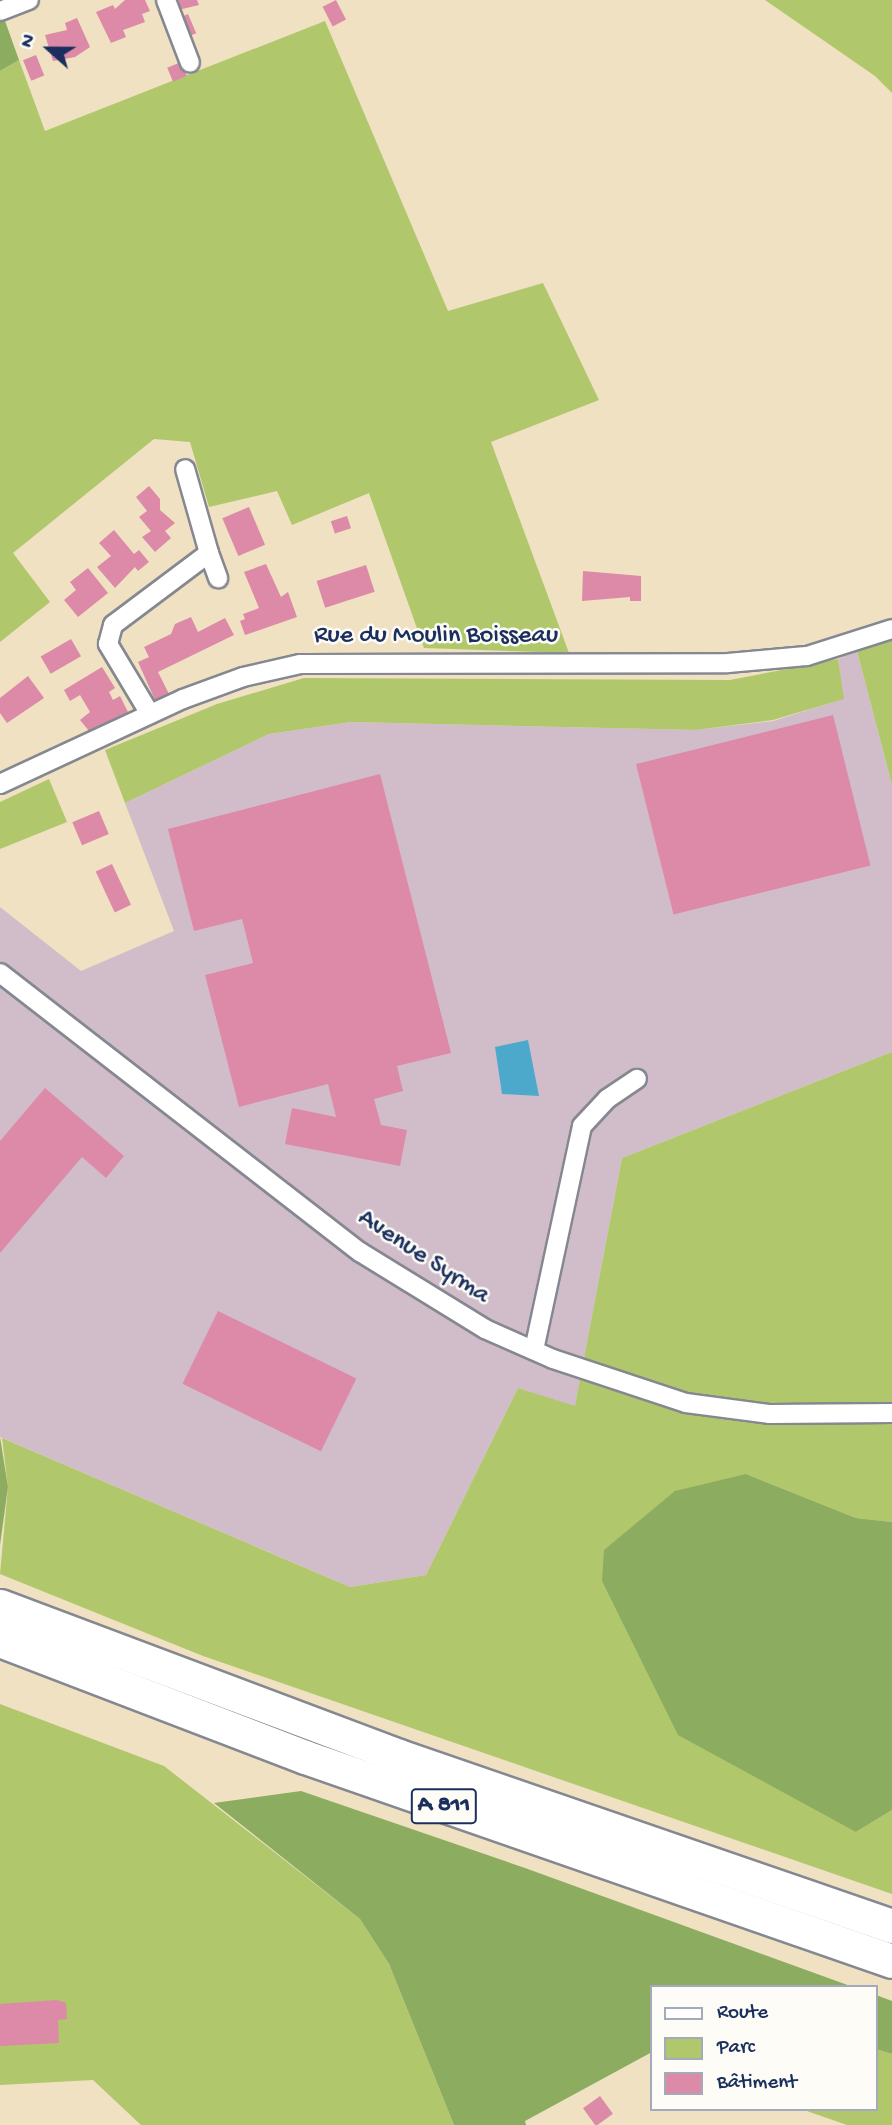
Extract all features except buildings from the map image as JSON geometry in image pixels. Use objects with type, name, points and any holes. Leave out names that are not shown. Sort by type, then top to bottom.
[{"type":"highway","name":"A 811","points":[[0,1606],[399,1756],[892,1926]]},
{"type":"highway","name":"A 811","points":[[0,1640],[305,1757],[892,1961]]},
{"type":"street","points":[[2,7],[29,0]]},
{"type":"street","points":[[166,0],[190,62]]},
{"type":"street","points":[[185,469],[218,578]]},
{"type":"street","points":[[150,715],[108,644],[113,625],[209,553]]},
{"type":"street","name":"Rue du Moulin Boisseau","points":[[0,784],[150,715],[243,677],[300,664],[728,663],[807,656],[892,629]]},
{"type":"street","name":"Avenue Syrma","points":[[0,973],[386,1271],[485,1329],[622,1383],[705,1407],[770,1414],[892,1413]]},
{"type":"street","points":[[534,1350],[582,1126],[607,1098],[637,1079]]},
{"type":"shaded area","points":[[857,651],[892,785],[892,1052],[622,1158],[575,1407],[518,1388],[426,1575],[350,1587],[0,1437],[0,907],[81,971],[174,931],[125,803],[269,734],[351,722],[696,730],[773,721],[843,699],[838,659]]},
{"type":"green space","points":[[765,0],[892,0],[892,93],[875,76]]},
{"type":"green space","points":[[0,7],[19,60],[0,71]]},
{"type":"green space","points":[[325,21],[448,311],[543,283],[599,400],[491,442],[569,653],[424,648],[369,493],[292,525],[277,491],[209,507],[190,442],[154,439],[13,553],[50,602],[0,642],[0,71],[19,60],[45,131]]},
{"type":"green space","points":[[892,637],[892,785],[857,651]]},
{"type":"green space","points":[[838,659],[844,699],[773,720],[696,730],[351,722],[269,734],[125,803],[105,750],[217,704],[304,678],[730,680]]},
{"type":"green space","points":[[49,779],[67,822],[0,849],[0,802]]},
{"type":"green space","points":[[892,1052],[892,1522],[856,1518],[746,1474],[856,1832],[892,1810],[892,1894],[203,1656],[0,1574],[8,1487],[2,1438],[350,1587],[426,1575],[518,1388],[575,1406],[622,1158]]},
{"type":"green space","points":[[0,1437],[8,1487],[0,1545]]},
{"type":"green space","points":[[746,1474],[856,1518],[892,1522],[892,1810],[856,1832],[678,1735],[602,1581],[604,1550],[675,1491]]},
{"type":"green space","points":[[0,1704],[164,1766],[360,1919],[389,1964],[454,2125],[141,2125],[93,2080],[0,2085]]},
{"type":"green space","points":[[301,1791],[525,1868],[847,1985],[650,1985],[650,2053],[525,2121],[526,2125],[454,2125],[389,1964],[360,1919],[214,1803]]},
{"type":"green space","points":[[878,1996],[892,2001],[892,2054],[878,2050]]},
{"type":"green space","points":[[878,2050],[892,2054],[892,2125],[847,2125],[807,2111],[878,2111]]},
{"type":"water","points":[[528,1040],[539,1096],[502,1094],[495,1047]]}]
